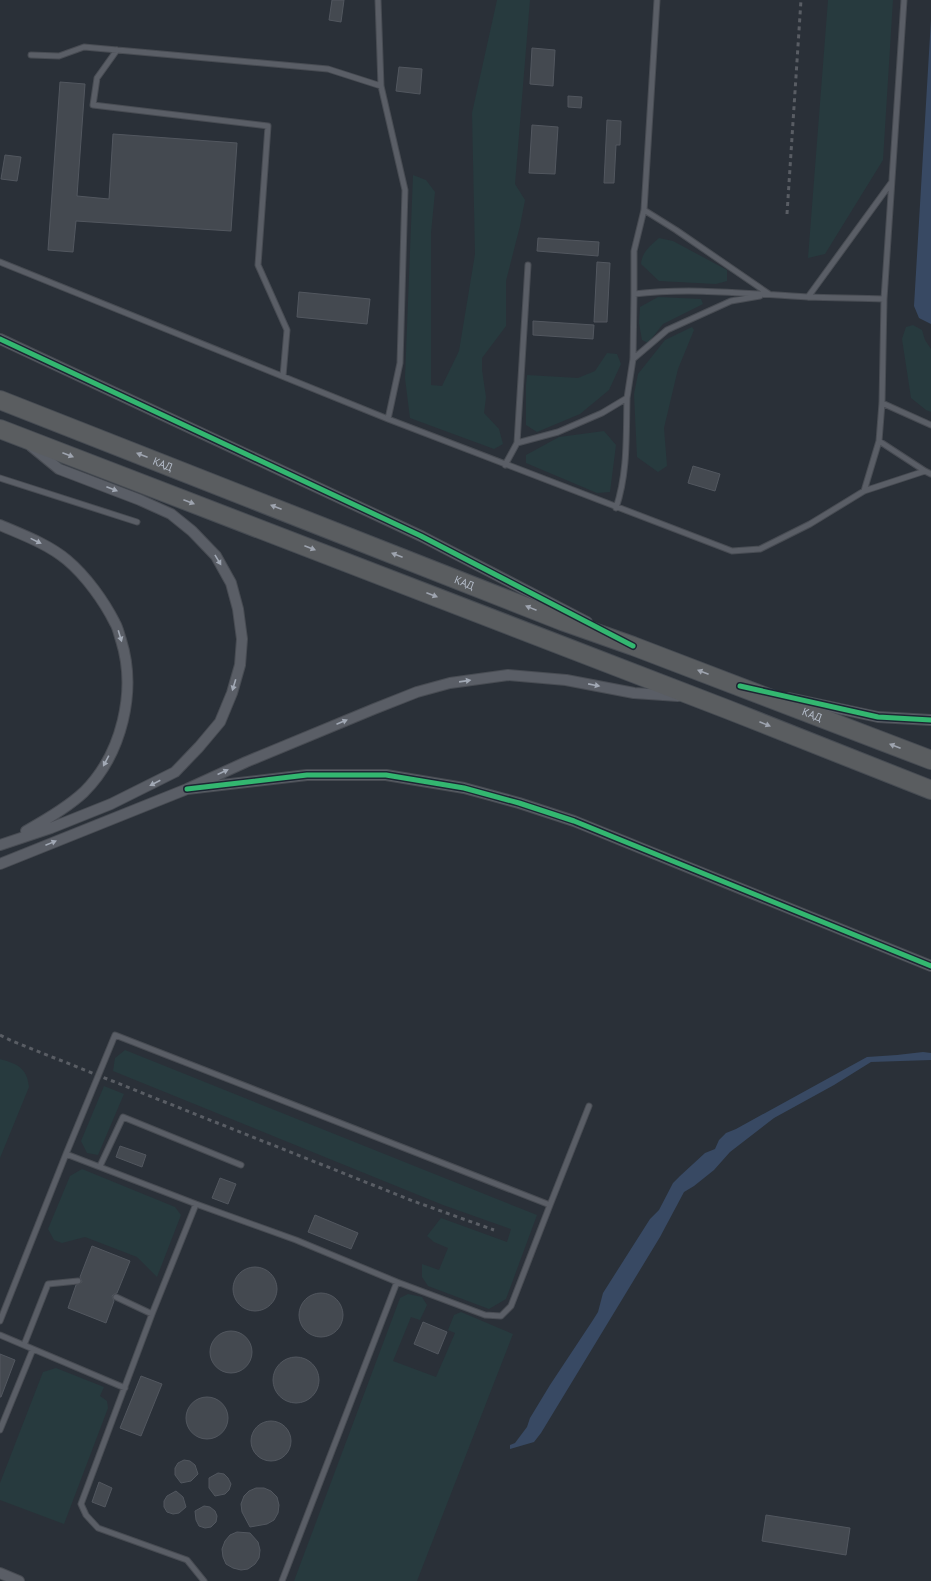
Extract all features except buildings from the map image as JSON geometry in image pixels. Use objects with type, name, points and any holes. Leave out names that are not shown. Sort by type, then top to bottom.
[{"type":"highway","name":"КАД","points":[[0,400],[562,621],[740,686],[931,760]]},
{"type":"highway","points":[[0,429],[696,697],[931,790]]},
{"type":"street","points":[[0,339],[421,536],[633,646]]},
{"type":"street","points":[[3,843],[51,828],[111,804],[175,772],[220,722],[232,693],[240,665],[242,639],[238,609],[231,583],[216,556],[192,531],[171,514],[140,500],[59,469],[18,436]]},
{"type":"street","points":[[0,525],[46,546],[66,559],[86,578],[116,623],[125,652],[128,682],[125,714],[116,744],[100,773],[83,792],[48,819],[3,843]]},
{"type":"street","points":[[0,864],[187,789],[246,762],[381,706],[417,692],[450,683],[508,675],[566,680],[634,693],[696,697]]},
{"type":"street","points":[[740,686],[878,717],[931,720]]},
{"type":"street","points":[[187,789],[307,776],[386,775],[464,788],[520,803],[574,821],[931,966]]},
{"type":"street","points":[[0,1573],[20,1581]]},
{"type":"lane","points":[[378,0],[381,86],[405,190],[400,363],[388,419]]},
{"type":"lane","points":[[616,508],[621,491],[625,467],[627,398],[633,359],[634,251],[644,210],[657,0]]},
{"type":"lane","points":[[864,491],[879,441],[882,404],[884,299],[904,0]]},
{"type":"lane","points":[[31,55],[59,56],[84,47],[328,69],[381,86]]},
{"type":"lane","points":[[117,50],[97,78],[93,105],[268,126],[258,265],[287,330],[282,376]]},
{"type":"lane","points":[[808,297],[892,182]]},
{"type":"lane","points":[[644,210],[676,230],[769,294]]},
{"type":"lane","points":[[0,262],[388,419],[616,508],[732,551],[760,549],[810,524],[864,491],[925,471]]},
{"type":"lane","points":[[505,465],[517,443],[528,264]]},
{"type":"lane","points":[[634,294],[660,291],[707,290],[808,297],[884,299]]},
{"type":"lane","points":[[633,359],[667,330],[730,301],[769,294]]},
{"type":"lane","points":[[517,443],[558,432],[602,413],[627,398]]},
{"type":"lane","points":[[882,404],[931,425]]},
{"type":"lane","points":[[879,441],[931,474]]},
{"type":"lane","points":[[0,478],[137,522]]},
{"type":"lane","points":[[0,1321],[115,1035],[550,1205]]},
{"type":"lane","points":[[66,1154],[196,1204],[296,1240],[397,1282],[486,1315],[501,1316],[511,1306],[590,1106]]},
{"type":"lane","points":[[100,1166],[123,1117],[241,1165]]},
{"type":"lane","points":[[196,1204],[152,1314],[81,1504],[86,1515],[98,1528],[187,1560],[204,1581]]},
{"type":"lane","points":[[24,1345],[48,1284],[78,1281]]},
{"type":"lane","points":[[282,1581],[397,1282]]},
{"type":"lane","points":[[116,1297],[152,1314]]},
{"type":"lane","points":[[0,1335],[125,1388]]},
{"type":"lane","points":[[0,1430],[33,1348]]},
{"type":"green space","points":[[497,0],[530,0],[515,184],[525,200],[506,281],[506,326],[482,358],[482,370],[486,397],[484,413],[499,429],[503,444],[494,449],[410,418],[405,378],[413,175],[426,180],[435,192],[431,233],[431,385],[442,386],[459,351],[475,254],[472,113]]},
{"type":"green space","points":[[828,0],[893,0],[883,160],[825,254],[808,258]]},
{"type":"green space","points":[[659,238],[673,241],[727,270],[727,281],[716,284],[659,281],[641,264],[645,253]]},
{"type":"green space","points":[[658,297],[701,299],[703,304],[663,324],[648,343],[642,340],[639,323],[640,307]]},
{"type":"green space","points":[[913,325],[922,330],[925,340],[931,349],[931,412],[926,410],[911,398],[902,339],[906,327]]},
{"type":"green space","points":[[692,327],[694,330],[678,369],[664,428],[667,466],[658,472],[637,457],[634,394],[638,374],[665,340]]},
{"type":"green space","points":[[607,353],[617,354],[621,364],[609,390],[580,414],[537,432],[526,425],[527,375],[578,378],[595,371]]},
{"type":"green space","points":[[604,431],[616,445],[610,492],[597,493],[526,463],[526,455],[559,437]]},
{"type":"green space","points":[[125,1050],[537,1215],[506,1299],[489,1309],[428,1286],[422,1277],[422,1264],[439,1270],[448,1248],[434,1242],[427,1236],[441,1218],[507,1242],[511,1229],[443,1205],[113,1071],[115,1058]]},
{"type":"green space","points":[[0,1059],[20,1067],[26,1075],[29,1087],[0,1158]]},
{"type":"green space","points":[[104,1086],[124,1094],[98,1155],[87,1153],[81,1141]]},
{"type":"green space","points":[[82,1169],[175,1207],[181,1215],[157,1277],[137,1257],[85,1237],[62,1243],[54,1240],[48,1229],[70,1176]]},
{"type":"green space","points":[[408,1294],[422,1297],[427,1305],[420,1320],[411,1317],[393,1361],[436,1377],[455,1333],[448,1330],[454,1315],[461,1312],[513,1334],[417,1581],[294,1581],[400,1298]]},
{"type":"green space","points":[[56,1368],[104,1387],[100,1396],[107,1401],[108,1408],[64,1524],[0,1500],[0,1483],[43,1372]]},
{"type":"water","points":[[931,19],[931,324],[919,318],[914,306]]},
{"type":"water","points":[[923,1052],[931,1053],[931,1060],[871,1062],[834,1085],[774,1118],[730,1152],[714,1170],[684,1192],[660,1237],[541,1433],[534,1442],[510,1449],[510,1445],[515,1443],[527,1427],[530,1418],[550,1385],[598,1312],[603,1293],[650,1219],[659,1210],[673,1183],[680,1176],[705,1153],[715,1149],[719,1140],[726,1133],[736,1129],[867,1057]]},
{"type":"railway","points":[[787,214],[801,0]]},
{"type":"railway","points":[[0,1035],[413,1201],[494,1230]]},
{"type":"cycle path","points":[[0,339],[421,536],[633,646]]},
{"type":"cycle path","points":[[740,686],[878,717],[931,720]]},
{"type":"cycle path","points":[[187,789],[307,775],[386,775],[464,788],[519,803],[574,821],[931,966]]}]
